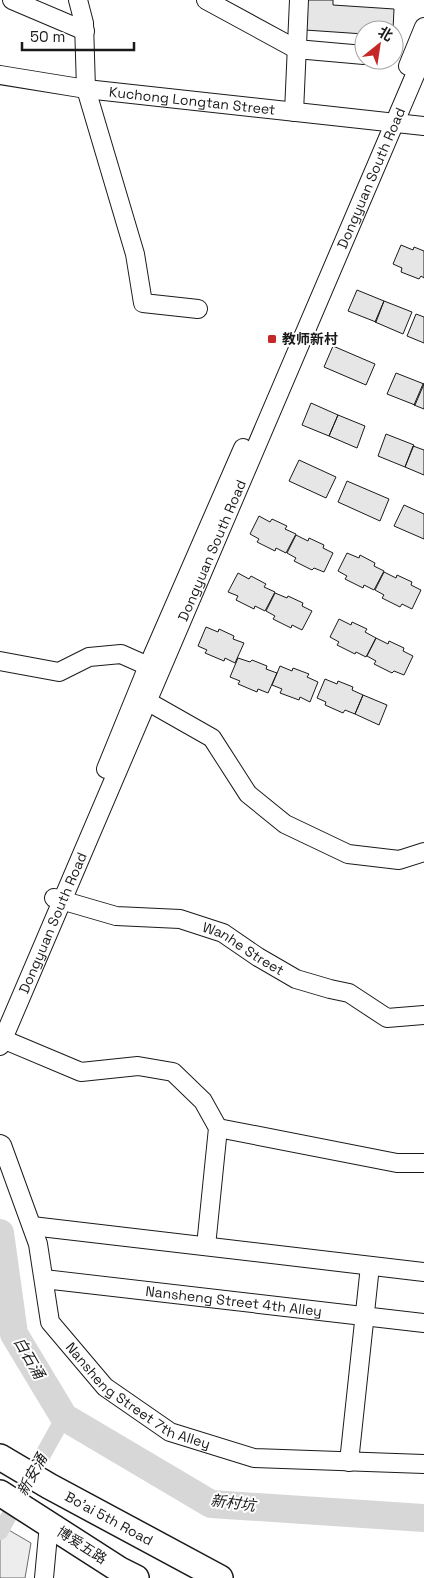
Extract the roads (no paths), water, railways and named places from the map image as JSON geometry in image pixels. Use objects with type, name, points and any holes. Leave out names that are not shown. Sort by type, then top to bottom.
[{"type":"highway","name":"Bo'ai 5th Road","points":[[7,1462],[220,1578]]},
{"type":"highway","points":[[0,1492],[39,1517]]},
{"type":"highway","name":"博爱五路","points":[[39,1517],[120,1570],[136,1578]]},
{"type":"street","points":[[12,0],[85,31]]},
{"type":"street","points":[[78,0],[85,31],[86,89],[135,254],[143,303],[198,309]]},
{"type":"street","points":[[206,0],[296,49],[354,54]]},
{"type":"street","points":[[294,112],[299,0]]},
{"type":"street","name":"Dongyuan South Road","points":[[1,1041],[142,698],[424,27]]},
{"type":"street","name":"Dongyuan South Road","points":[[142,698],[148,666],[385,121],[410,57]]},
{"type":"street","name":"Kuchong Longtan Street","points":[[0,75],[86,89],[424,126]]},
{"type":"street","points":[[0,661],[59,672],[89,657],[121,654],[148,666]]},
{"type":"street","points":[[142,698],[212,738],[248,794],[285,824],[348,854],[399,860],[424,852]]},
{"type":"street","name":"Dongyuan South Road","points":[[0,1019],[59,899]]},
{"type":"street","name":"Wanhe Street","points":[[59,899],[116,916],[180,919],[222,933],[296,979],[349,993],[387,1018],[424,1015]]},
{"type":"street","points":[[1,1041],[80,1072],[138,1066],[173,1072],[203,1101],[218,1128],[206,1246]]},
{"type":"street","points":[[218,1128],[397,1164],[424,1163]]},
{"type":"street","name":"Nansheng Street 7th Alley","points":[[0,1144],[2,1145],[38,1244],[50,1322],[105,1387],[170,1432],[254,1458],[424,1464]]},
{"type":"street","points":[[32,1226],[424,1272]]},
{"type":"street","points":[[349,1462],[370,1266]]},
{"type":"street","name":"Nansheng Street 4th Alley","points":[[44,1279],[424,1323]]},
{"type":"street","points":[[39,1517],[44,1578]]},
{"type":"waterway","name":"新村坑","points":[[0,1233],[14,1334],[64,1417],[211,1504],[424,1518]]},
{"type":"waterway","name":"新安涌","points":[[0,1532],[64,1417]]},
{"type":"place","name":"教师新村","points":[[272,339]]},
{"type":"water label","name":"白石涌","points":[[29,1358]]}]
